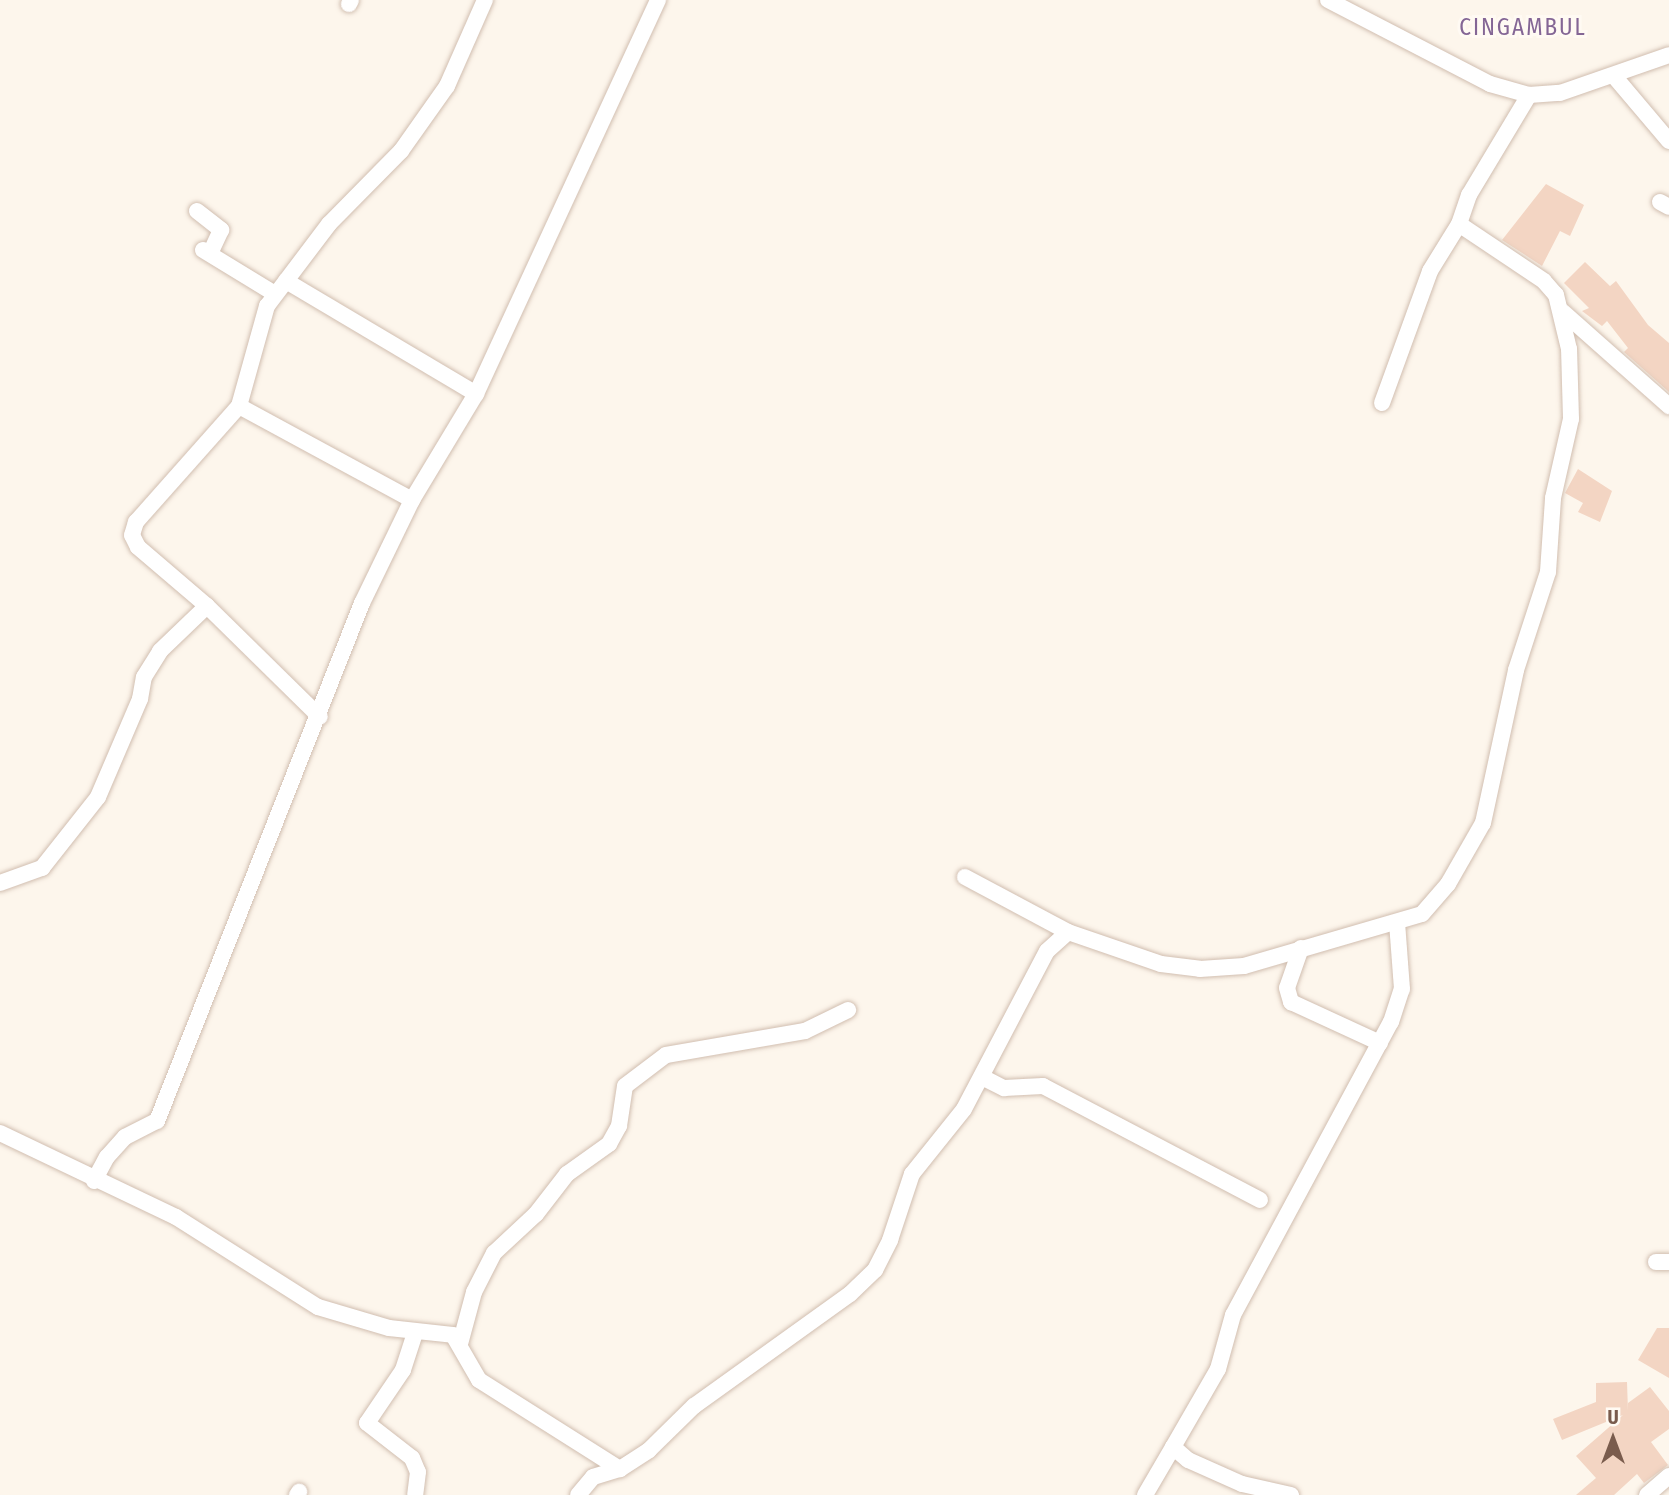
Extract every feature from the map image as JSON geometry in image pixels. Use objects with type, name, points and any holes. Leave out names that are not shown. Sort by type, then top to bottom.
[{"type":"street","points":[[320,717],[207,606],[138,548],[132,535],[136,522],[239,406],[260,321],[275,294],[329,224],[401,151],[447,86],[485,0]]},
{"type":"street","points":[[94,1181],[107,1157],[125,1137],[158,1121],[320,717],[362,603],[412,500],[476,394],[657,0]]},
{"type":"street","points":[[1328,0],[1490,84],[1529,95],[1560,93],[1669,55]]},
{"type":"street","points":[[1614,76],[1669,141]]},
{"type":"street","points":[[1382,403],[1430,271],[1459,225],[1469,195],[1529,95]]},
{"type":"street","points":[[197,211],[221,229],[206,252],[275,294]]},
{"type":"street","points":[[1459,225],[1544,281],[1563,312],[1669,405]]},
{"type":"street","points":[[286,281],[476,394]]},
{"type":"street","points":[[965,877],[1068,932],[1161,964],[1200,969],[1244,966],[1422,914],[1448,884],[1483,823],[1516,670],[1548,572],[1553,498],[1566,454],[1572,386],[1563,312]]},
{"type":"street","points":[[239,406],[412,500]]},
{"type":"street","points":[[0,883],[42,868],[98,797],[140,699],[144,677],[160,651],[207,606]]},
{"type":"street","points":[[1145,1495],[1218,1369],[1233,1315],[1380,1043],[1402,989],[1397,923]]},
{"type":"street","points":[[578,1495],[593,1477],[620,1469],[649,1450],[694,1406],[850,1294],[875,1270],[890,1240],[912,1174],[964,1109],[1048,951],[1068,932]]},
{"type":"street","points":[[1301,948],[1287,988],[1291,1002],[1380,1043]]},
{"type":"street","points":[[460,1344],[474,1292],[494,1253],[536,1214],[567,1174],[610,1144],[619,1126],[625,1086],[666,1055],[806,1031],[848,1010]]},
{"type":"street","points":[[982,1077],[1004,1088],[1043,1086],[1260,1200]]},
{"type":"street","points":[[0,1133],[94,1181],[176,1217],[255,1266],[271,1280],[318,1307],[415,1333],[453,1335],[479,1380],[620,1469]]},
{"type":"street","points":[[415,1333],[403,1370],[368,1423],[412,1458],[418,1472],[415,1495]]},
{"type":"street","points":[[1173,1447],[1188,1460],[1242,1484],[1291,1495]]},
{"type":"street","points":[[1647,1495],[1669,1476]]},
{"type":"building","points":[[1546,184],[1584,205],[1570,236],[1560,231],[1542,266],[1502,240]]},
{"type":"building","points":[[1585,262],[1610,286],[1616,281],[1648,325],[1669,343],[1669,392],[1624,352],[1628,348],[1607,321],[1602,326],[1582,311],[1589,308],[1564,283]]},
{"type":"building","points":[[1578,469],[1612,491],[1600,522],[1578,512],[1583,503],[1565,493]]},
{"type":"building","points":[[1657,1328],[1669,1328],[1669,1378],[1638,1360]]},
{"type":"building","points":[[1627,1382],[1628,1411],[1628,1403],[1650,1387],[1669,1411],[1669,1429],[1651,1442],[1668,1465],[1644,1483],[1637,1474],[1614,1495],[1576,1495],[1596,1478],[1576,1456],[1623,1415],[1562,1440],[1553,1419],[1596,1402],[1596,1383]]},
{"type":"district","name":"CINGAMBUL","points":[[1523,27]]}]
